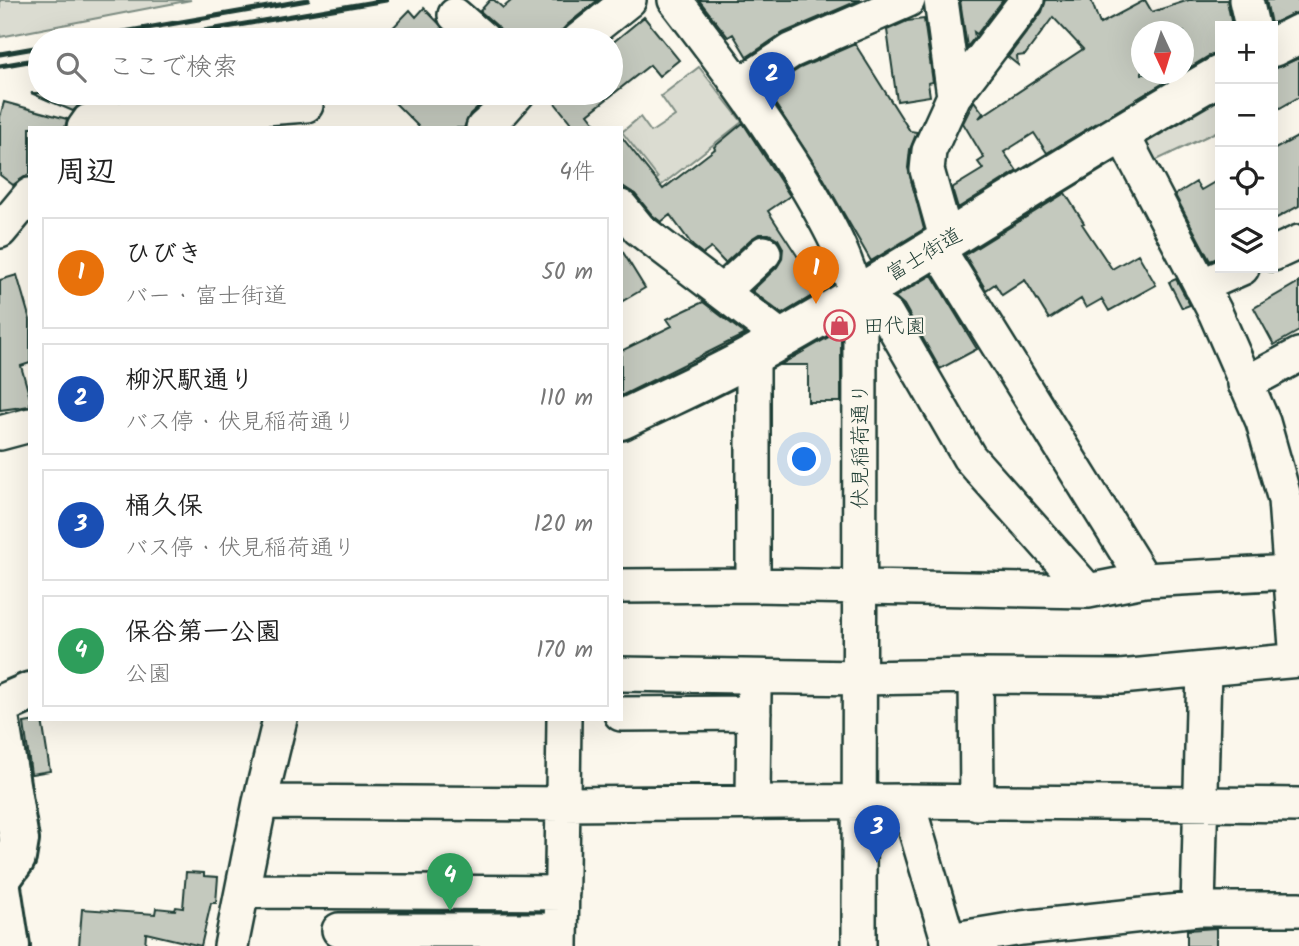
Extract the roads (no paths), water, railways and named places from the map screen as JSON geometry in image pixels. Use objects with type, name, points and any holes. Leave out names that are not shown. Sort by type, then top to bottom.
[{"type":"main road","points":[[1278,44],[1299,34]]},
{"type":"main road","name":"富士街道","points":[[623,419],[768,347],[944,248],[1121,132],[1215,78]]},
{"type":"main road","points":[[0,705],[28,693]]},
{"type":"main road","points":[[0,722],[19,840],[16,858],[0,881],[10,946]]},
{"type":"street","points":[[594,28],[629,0]]},
{"type":"street","name":"伏見稲荷通り","points":[[675,0],[740,85],[783,148],[835,234],[857,295],[860,317],[859,946]]},
{"type":"street","points":[[740,85],[791,51],[908,0]]},
{"type":"street","points":[[941,0],[954,96]]},
{"type":"street","points":[[1027,0],[954,96],[929,151],[927,170],[944,248],[1144,580]]},
{"type":"street","points":[[1246,0],[1251,21]]},
{"type":"street","points":[[455,15],[470,28]]},
{"type":"street","points":[[85,126],[89,121],[306,108]]},
{"type":"street","points":[[623,674],[860,678],[1120,677],[1298,660],[1293,561],[1285,500],[1289,468],[1262,422],[1201,286],[1121,132]]},
{"type":"street","points":[[623,209],[639,229],[722,292],[768,347],[752,585]]},
{"type":"street","points":[[1278,252],[1299,242]]},
{"type":"street","points":[[722,292],[764,253]]},
{"type":"street","points":[[1201,286],[1231,273]]},
{"type":"street","points":[[857,295],[887,315],[969,457],[1088,591]]},
{"type":"street","points":[[1245,384],[1299,355]]},
{"type":"street","points":[[0,433],[28,426]]},
{"type":"street","points":[[623,586],[752,585],[1088,591],[1144,580],[1293,561]]},
{"type":"street","points":[[1198,909],[1203,669]]},
{"type":"street","points":[[753,803],[754,675]]},
{"type":"street","points":[[976,676],[976,803]]},
{"type":"street","points":[[623,714],[754,713]]},
{"type":"street","points":[[231,946],[280,721]]},
{"type":"street","points":[[338,892],[339,938],[561,938],[564,721]]},
{"type":"street","points":[[260,802],[563,804],[907,801],[1299,805]]},
{"type":"street","points":[[907,801],[949,943],[1022,928],[1198,909],[1299,909]]},
{"type":"street","points":[[243,891],[562,892]]},
{"type":"railway","points":[[147,28],[308,0]]},
{"type":"railway","points":[[221,28],[386,0]]},
{"type":"railway","points":[[0,54],[28,49]]},
{"type":"railway","points":[[0,66],[28,61]]},
{"type":"place","name":"柳沢駅通り","points":[[772,110]]},
{"type":"place","name":"ひびき","points":[[816,304]]},
{"type":"place","name":"田代園","points":[[840,326]]},
{"type":"place","name":"桶久保","points":[[877,863]]},
{"type":"place","name":"保谷第一公園","points":[[450,911]]}]
